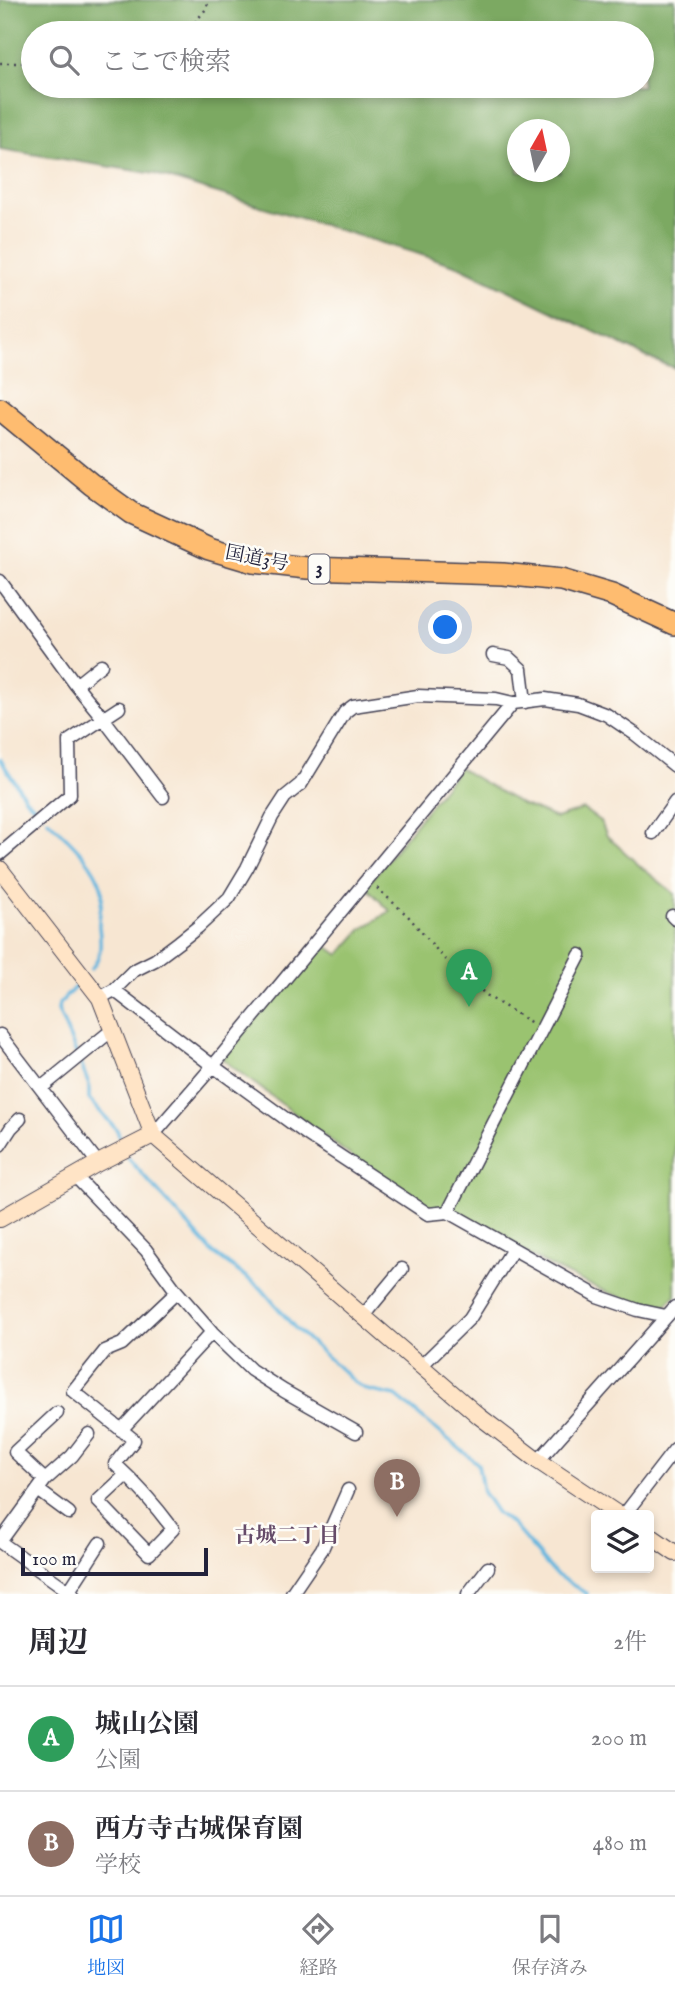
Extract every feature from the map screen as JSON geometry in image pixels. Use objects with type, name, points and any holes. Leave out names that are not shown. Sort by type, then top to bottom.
[{"type":"highway","name":"国道3号","points":[[0,409],[91,484],[131,513],[209,549],[253,562],[307,568],[503,574],[561,580],[612,595],[675,624]]},
{"type":"street","points":[[0,581],[163,797]]},
{"type":"street","points":[[0,1219],[153,1135],[367,879],[519,703],[521,668],[509,658],[493,655]]},
{"type":"street","points":[[76,685],[101,666]]},
{"type":"street","points":[[107,994],[133,971],[155,960],[198,927],[229,898],[247,869],[272,817],[285,797],[301,784],[345,712],[353,706],[418,696],[496,699],[519,703],[545,699],[578,704],[607,715],[675,766]]},
{"type":"street","points":[[0,854],[69,795],[69,741],[119,708]]},
{"type":"street","points":[[653,833],[675,802]]},
{"type":"street","points":[[0,869],[107,994],[213,1066],[307,1135],[428,1214],[447,1212],[597,1296],[638,1310],[672,1312]]},
{"type":"street","points":[[447,1212],[580,955]]},
{"type":"street","points":[[107,994],[113,1031],[153,1135],[479,1416],[538,1461],[614,1510]]},
{"type":"street","points":[[41,1088],[113,1031]]},
{"type":"street","points":[[0,1035],[98,1163]]},
{"type":"street","points":[[0,1145],[20,1119]]},
{"type":"street","points":[[75,1176],[146,1250],[177,1292],[212,1332],[251,1370],[356,1432]]},
{"type":"street","points":[[421,1366],[470,1318],[513,1249]]},
{"type":"street","points":[[363,1316],[402,1269]]},
{"type":"street","points":[[126,1475],[98,1501],[149,1553],[173,1529],[153,1502],[126,1475],[114,1464],[134,1440],[73,1391],[105,1352],[122,1344],[177,1292]]},
{"type":"street","points":[[538,1461],[672,1312]]},
{"type":"street","points":[[121,1430],[212,1332]]},
{"type":"street","points":[[57,1413],[15,1452],[41,1485],[69,1513]]},
{"type":"street","points":[[89,1434],[72,1456],[41,1485],[0,1542],[71,1592],[100,1543]]},
{"type":"street","points":[[626,1510],[675,1449]]},
{"type":"street","points":[[293,1594],[322,1549],[348,1490]]},
{"type":"street","points":[[654,1538],[675,1553]]},
{"type":"street","points":[[468,1594],[488,1568]]},
{"type":"path","points":[[196,21],[206,9],[209,0]]},
{"type":"path","points":[[0,63],[21,63]]},
{"type":"path","points":[[367,879],[408,916],[447,962],[489,997],[541,1028]]},
{"type":"green space","points":[[0,0],[675,0],[675,368],[653,360],[458,266],[155,174],[0,149]]},
{"type":"green space","points":[[459,768],[521,804],[556,818],[583,809],[600,821],[607,836],[675,894],[675,1296],[661,1310],[578,1280],[448,1212],[428,1214],[222,1059],[317,939],[339,955],[362,929],[390,911],[366,887]]},
{"type":"waterway","points":[[0,759],[26,799],[42,814]]},
{"type":"waterway","points":[[47,819],[86,859],[102,889],[100,949],[91,969]]},
{"type":"waterway","points":[[76,986],[59,1004],[58,1010],[77,1055]]},
{"type":"waterway","points":[[80,1062],[89,1085],[89,1099],[117,1130],[120,1139]]},
{"type":"waterway","points":[[128,1158],[213,1253],[261,1288],[295,1328],[358,1385],[367,1390],[396,1396],[478,1464],[483,1492],[497,1513],[513,1525],[555,1574],[587,1594]]},
{"type":"place","name":"城山公園","points":[[469,1007]]},
{"type":"place","name":"西方寺古城保育園","points":[[397,1517]]},
{"type":"district","name":"古城二丁目","points":[[287,1536]]}]
